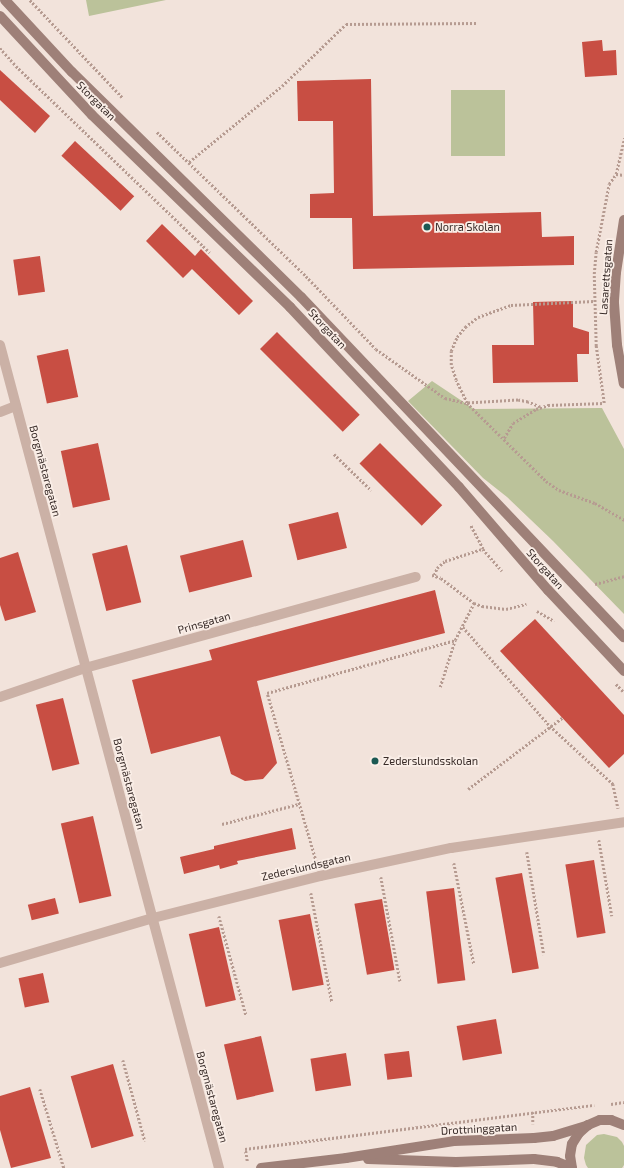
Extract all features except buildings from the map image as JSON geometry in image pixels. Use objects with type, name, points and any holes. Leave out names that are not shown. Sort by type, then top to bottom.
[{"type":"main road","name":"Storgatan","points":[[6,0],[72,72],[301,297],[624,638]]},
{"type":"main road","name":"Storgatan","points":[[0,16],[92,115],[290,307],[459,487],[548,590],[624,671]]},
{"type":"main road","name":"Lasarettsgatan","points":[[624,220],[616,272],[614,303],[617,345],[624,383]]},
{"type":"main road","name":"Drottninggatan","points":[[261,1168],[346,1158],[454,1141],[553,1136],[600,1120],[611,1120],[624,1125]]},
{"type":"main road","points":[[572,1168],[570,1156],[572,1144],[578,1133],[588,1125]]},
{"type":"main road","name":"Drottninggatan","points":[[346,1158],[456,1162],[534,1159],[557,1162],[572,1168]]},
{"type":"street","name":"Borgmästaregatan","points":[[0,345],[154,918],[219,1168]]},
{"type":"street","points":[[0,412],[16,406]]},
{"type":"street","name":"Prinsgatan","points":[[0,697],[86,668],[416,577]]},
{"type":"street","name":"Zederslundsgatan","points":[[0,963],[154,918],[308,878],[451,848],[622,822]]},
{"type":"path","points":[[30,0],[123,99]]},
{"type":"path","points":[[189,162],[282,86],[346,24],[478,23]]},
{"type":"path","points":[[0,48],[22,72],[216,258]]},
{"type":"path","points":[[156,131],[306,276],[376,349],[445,398],[467,403],[518,400],[540,407]]},
{"type":"path","points":[[624,138],[616,174],[624,176]]},
{"type":"path","points":[[594,301],[511,305],[478,317],[465,327],[457,337],[452,351],[451,365],[456,380],[467,403],[504,438],[534,470],[559,490],[595,503],[624,520]]},
{"type":"path","points":[[504,438],[513,423],[524,415],[540,407],[548,405],[604,403]]},
{"type":"path","points":[[334,454],[371,490]]},
{"type":"path","points":[[468,521],[483,550],[502,571]]},
{"type":"path","points":[[434,575],[437,568],[445,561],[483,550]]},
{"type":"path","points":[[416,577],[434,575],[474,603],[494,608],[506,608],[526,604]]},
{"type":"path","points":[[595,584],[624,576]]},
{"type":"path","points":[[440,687],[455,640],[474,603]]},
{"type":"path","points":[[463,627],[550,726],[613,784],[622,822]]},
{"type":"path","points":[[320,876],[267,693],[455,640]]},
{"type":"path","points":[[468,789],[562,718]]},
{"type":"path","points":[[222,824],[299,804]]},
{"type":"path","points":[[596,825],[612,916]]},
{"type":"path","points":[[525,836],[544,955]]},
{"type":"path","points":[[451,848],[474,964]]},
{"type":"path","points":[[378,863],[400,980]]},
{"type":"path","points":[[308,878],[332,1002]]},
{"type":"path","points":[[215,902],[246,1016]]},
{"type":"path","points":[[123,1060],[145,1141]]},
{"type":"path","points":[[40,1089],[64,1168]]},
{"type":"path","points":[[609,1104],[624,1102]]},
{"type":"path","points":[[248,1168],[245,1150],[601,1105]]},
{"type":"green space","points":[[86,0],[166,0],[89,16]]},
{"type":"green space","points":[[451,90],[505,90],[505,156],[451,156]]},
{"type":"green space","points":[[432,381],[474,409],[602,408],[624,449],[624,614],[553,541],[507,497],[483,478],[408,401]]},
{"type":"green space","points":[[604,1134],[617,1137],[622,1142],[624,1146],[624,1165],[622,1168],[588,1168],[586,1165],[584,1158],[586,1145],[597,1135]]},
{"type":"place","name":"Norra Skolan","points":[[427,227]]},
{"type":"place","name":"Zederslundsskolan","points":[[375,761]]}]
